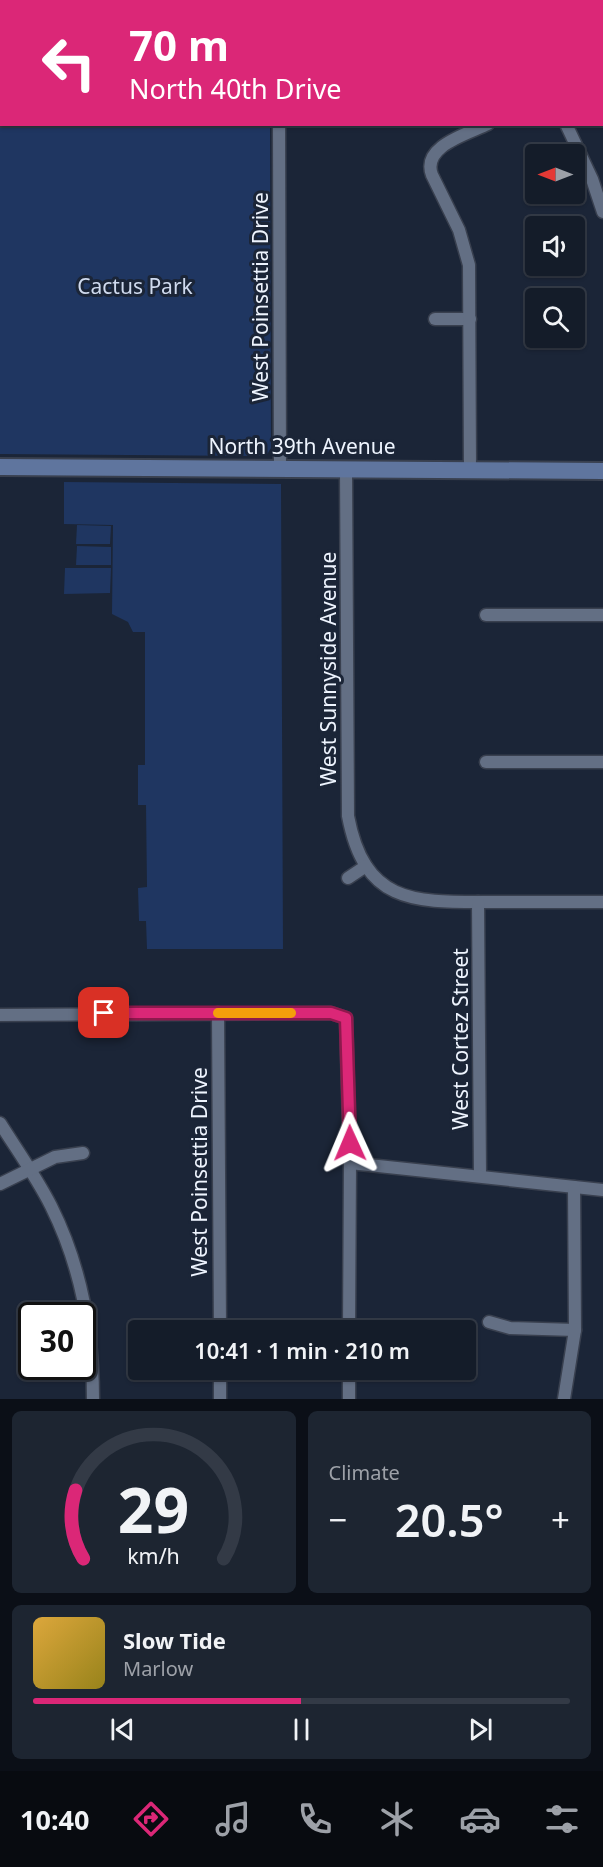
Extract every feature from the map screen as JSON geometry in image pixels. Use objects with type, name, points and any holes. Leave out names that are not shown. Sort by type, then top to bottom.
[{"type":"street","name":"West Poinsettia Drive","points":[[279,126],[280,469]]},
{"type":"street","points":[[470,470],[470,319],[467,253],[459,230],[432,175],[430,159],[440,149],[484,126]]},
{"type":"street","points":[[567,126],[592,178],[603,212]]},
{"type":"street","points":[[435,319],[470,319]]},
{"type":"street","name":"North 39th Avenue","points":[[0,466],[603,471]]},
{"type":"street","name":"West Sunnyside Avenue","points":[[346,469],[348,816],[353,843],[366,866]]},
{"type":"street","points":[[486,615],[603,615]]},
{"type":"street","points":[[486,762],[603,762]]},
{"type":"street","points":[[348,878],[366,866],[393,890],[414,900],[603,902]]},
{"type":"street","name":"West Cortez Street","points":[[478,902],[480,1176]]},
{"type":"street","name":"West Poinsettia Drive","points":[[218,1013],[220,1320]]},
{"type":"street","points":[[0,1015],[331,1013],[346,1018],[350,1164],[349,1320]]},
{"type":"street","points":[[0,1123],[51,1206],[70,1252],[84,1300],[92,1349],[93,1399]]},
{"type":"street","points":[[0,1184],[62,1155],[82,1153]]},
{"type":"street","points":[[350,1164],[603,1190]]},
{"type":"street","points":[[564,1399],[575,1330],[574,1187]]},
{"type":"street","points":[[489,1322],[510,1328],[575,1330]]},
{"type":"street","points":[[220,1380],[220,1399]]},
{"type":"street","points":[[349,1380],[349,1399]]},
{"type":"green space","name":"Cactus Park","points":[[0,126],[270,126],[271,448],[266,456],[0,454]]},
{"type":"green space","points":[[64,482],[281,484],[283,949],[147,949],[146,921],[139,921],[138,888],[147,887],[146,805],[138,805],[138,765],[145,765],[145,632],[133,632],[128,622],[112,614],[113,525],[64,524]]},
{"type":"green space","points":[[77,525],[111,526],[110,544],[76,544]]},
{"type":"green space","points":[[77,546],[111,547],[111,565],[76,565]]},
{"type":"green space","points":[[65,568],[111,568],[110,593],[64,594]]},
{"type":"slow traffic","points":[[218,1013],[291,1013]]},
{"type":"route","points":[[104,1013],[331,1013],[346,1018],[350,1143]]}]
